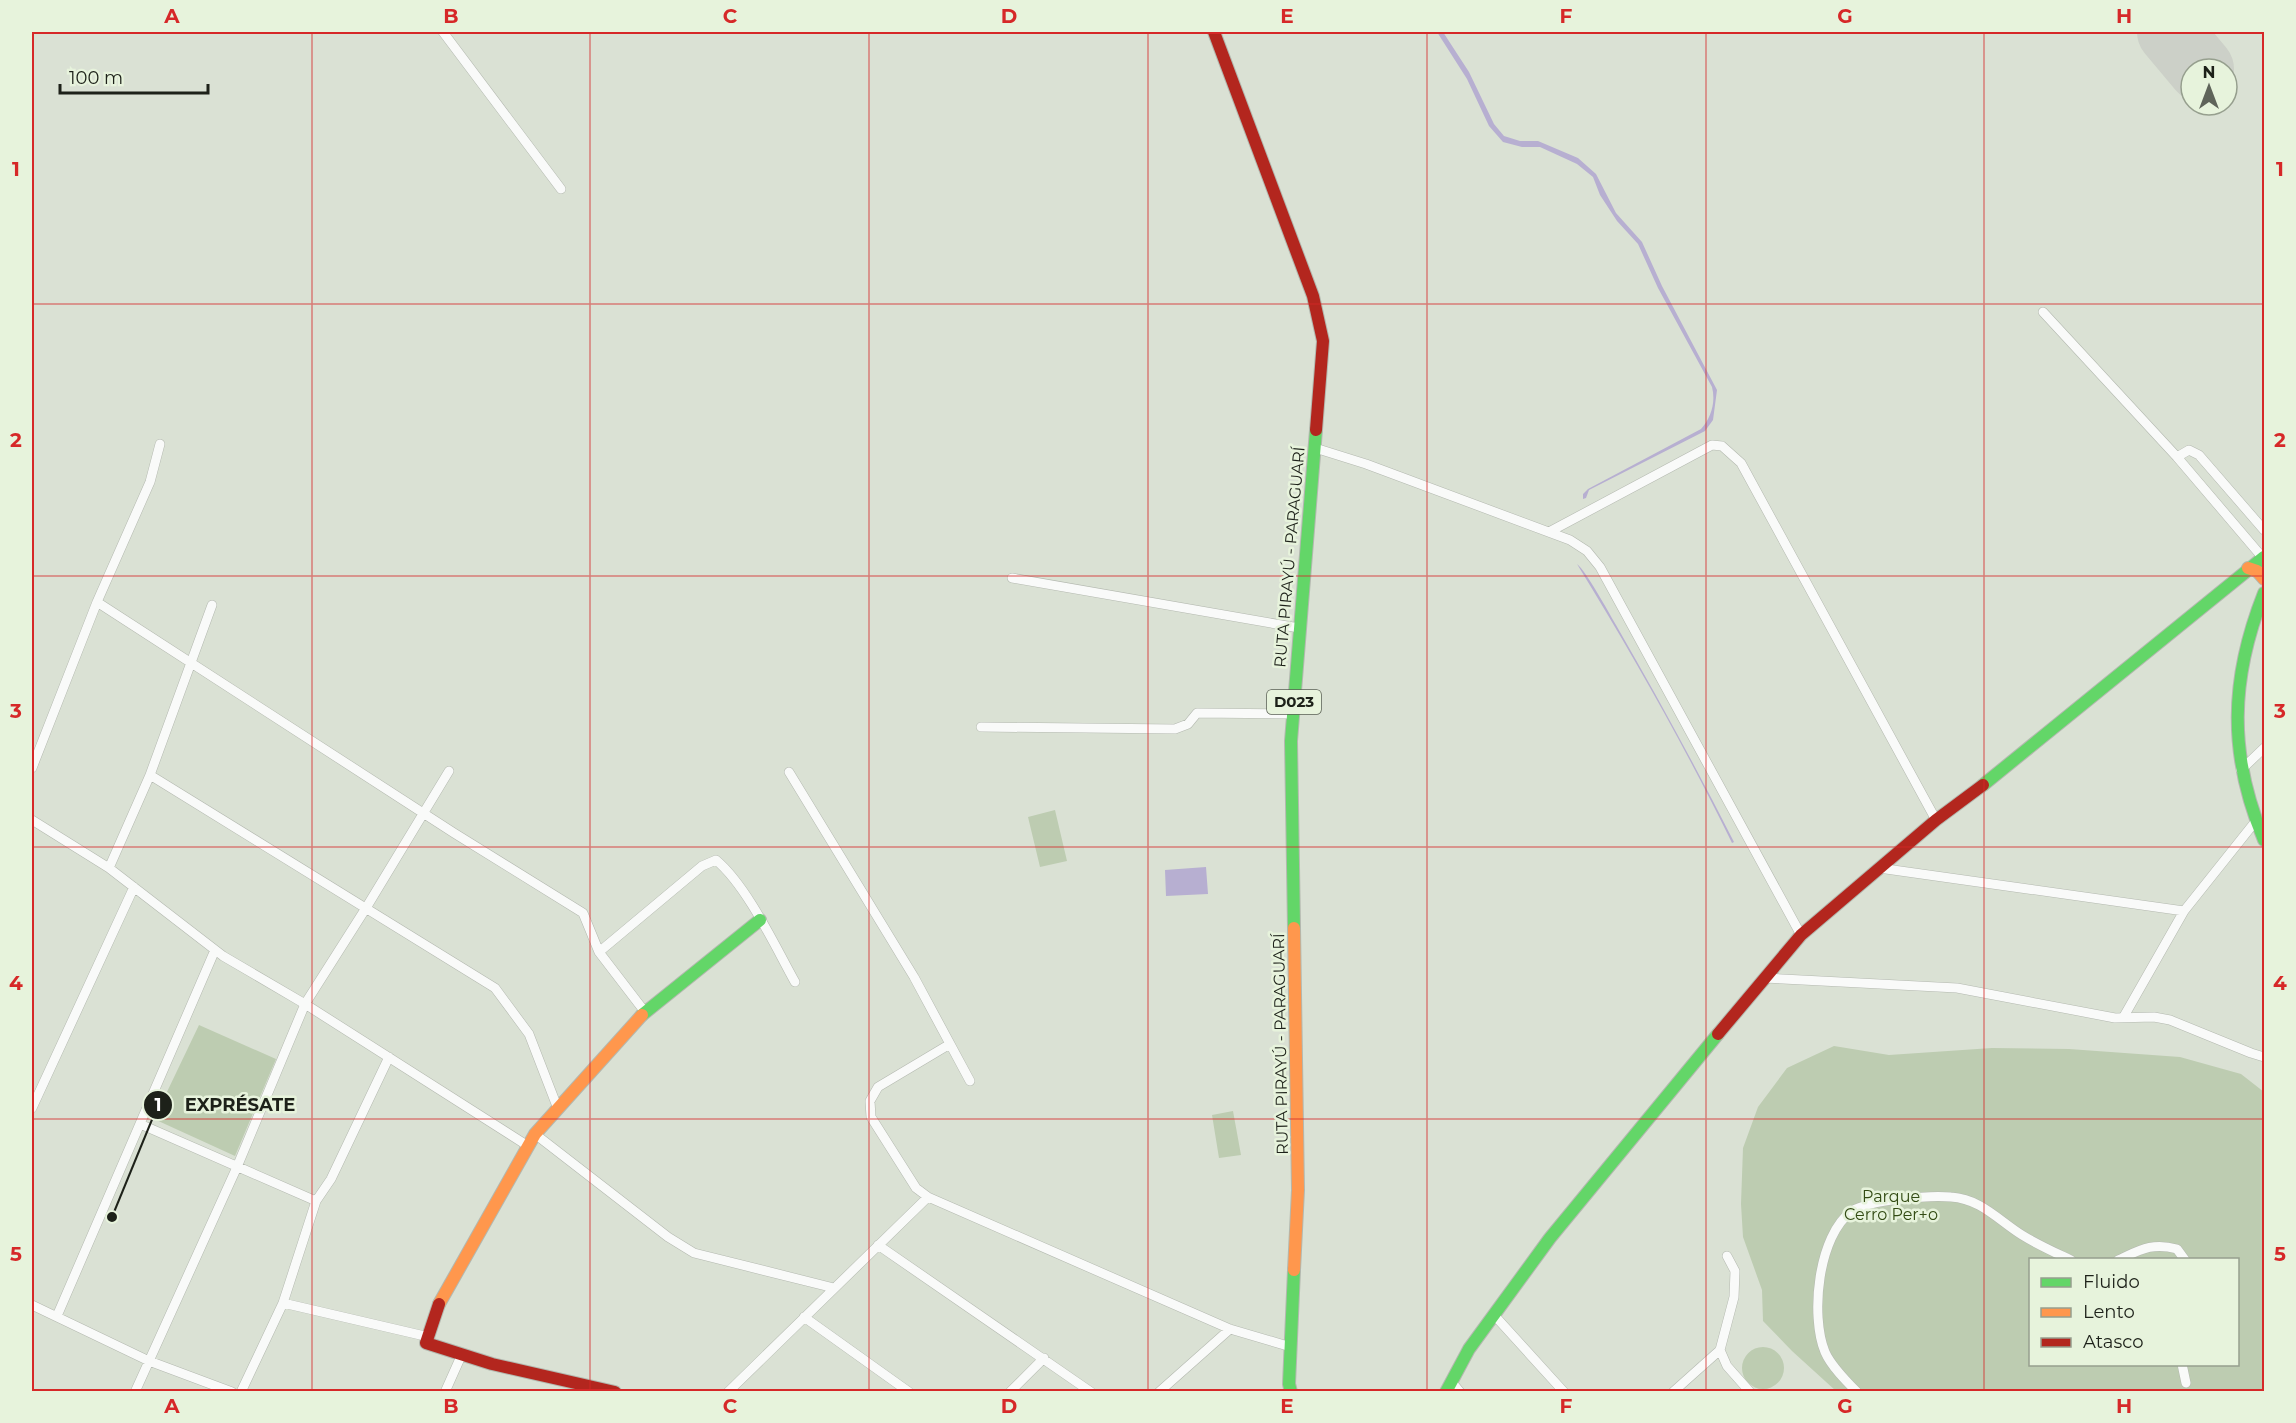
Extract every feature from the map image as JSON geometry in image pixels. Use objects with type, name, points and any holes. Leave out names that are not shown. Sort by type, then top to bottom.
[{"type":"main road","name":"RUTA PIRAYÚ - PARAGUARÍ","points":[[1214,32],[1313,296],[1323,341],[1293,714],[1291,839],[1298,1190],[1289,1384],[1291,1392]]},
{"type":"main road","points":[[1449,1387],[1469,1349],[1558,1229],[1801,935],[1936,820],[2014,761],[2248,568],[2264,558]]},
{"type":"main road","points":[[2248,568],[2256,571],[2265,579]]},
{"type":"main road","points":[[2265,593],[2249,632],[2241,667],[2237,702],[2241,770],[2246,796],[2265,840]]},
{"type":"main road","points":[[615,1392],[576,1387],[426,1343],[442,1296],[535,1134],[645,1012],[760,920]]},
{"type":"street","points":[[443,32],[561,189]]},
{"type":"street","points":[[2043,312],[2177,457],[2264,558]]},
{"type":"street","points":[[32,768],[97,602],[150,482],[160,444]]},
{"type":"street","points":[[1549,532],[1712,445],[1722,446],[1741,463],[1936,820]]},
{"type":"street","points":[[1315,448],[1366,464],[1549,532],[1570,540],[1587,551],[1600,567],[1801,935]]},
{"type":"street","points":[[2177,457],[2189,450],[2199,455],[2265,530]]},
{"type":"street","points":[[1012,578],[1299,628]]},
{"type":"street","points":[[97,602],[423,813],[583,913],[599,952],[645,1012]]},
{"type":"street","points":[[109,868],[150,775],[212,605]]},
{"type":"street","points":[[981,727],[1175,729],[1188,724],[1197,713],[1293,714]]},
{"type":"street","points":[[2241,770],[2265,748]]},
{"type":"street","points":[[135,1392],[237,1167],[305,1004],[449,771]]},
{"type":"street","points":[[789,772],[914,977],[970,1081]]},
{"type":"street","points":[[150,775],[495,988],[529,1034],[558,1109]]},
{"type":"street","points":[[32,820],[109,868],[215,950],[305,1004],[528,1146]]},
{"type":"street","points":[[2123,1018],[2184,911],[2256,822]]},
{"type":"street","points":[[599,952],[702,866],[716,860],[726,869],[760,920],[795,982]]},
{"type":"street","points":[[1880,868],[2184,911]]},
{"type":"street","points":[[32,1108],[134,887]]},
{"type":"street","points":[[57,1316],[215,950]]},
{"type":"street","points":[[1764,978],[1957,988],[2123,1018],[2154,1017],[2170,1020],[2265,1057]]},
{"type":"street","points":[[950,1044],[878,1087],[870,1101],[871,1117],[916,1188],[928,1197],[1230,1329],[1291,1347]]},
{"type":"street","points":[[241,1392],[283,1302],[316,1201],[332,1179],[389,1057]]},
{"type":"street","points":[[140,1124],[316,1201]]},
{"type":"street","points":[[535,1134],[668,1237],[694,1253],[834,1288]]},
{"type":"street","points":[[1857,1392],[1826,1354],[1817,1310],[1821,1276],[1832,1235],[1840,1223],[1853,1211],[1869,1203],[1949,1196],[1967,1199],[1983,1206],[2045,1249],[2067,1258]]},
{"type":"street","points":[[728,1392],[928,1197]]},
{"type":"street","points":[[878,1245],[1091,1392]]},
{"type":"street","points":[[2122,1258],[2140,1248],[2158,1246],[2177,1248],[2184,1258]]},
{"type":"street","points":[[1673,1392],[1720,1350],[1734,1297],[1735,1271],[1727,1256]]},
{"type":"street","points":[[283,1302],[429,1337]]},
{"type":"street","points":[[32,1305],[149,1361],[231,1392]]},
{"type":"street","points":[[1495,1316],[1564,1392]]},
{"type":"street","points":[[804,1317],[909,1392]]},
{"type":"street","points":[[1159,1392],[1230,1329]]},
{"type":"street","points":[[1720,1350],[1727,1366],[1750,1392]]},
{"type":"street","points":[[445,1392],[462,1354]]},
{"type":"street","points":[[1010,1392],[1044,1358]]},
{"type":"street","points":[[2182,1366],[2186,1383]]},
{"type":"street","points":[[1449,1387],[1460,1392]]},
{"type":"green space","points":[[1055,810],[1067,861],[1040,867],[1028,817]]},
{"type":"green space","points":[[199,1025],[276,1059],[235,1156],[154,1119]]},
{"type":"green space","name":"Parque Cerro Per+o","points":[[1834,1046],[1889,1055],[1992,1048],[2069,1049],[2180,1057],[2241,1074],[2264,1092],[2264,1391],[1836,1391],[1763,1321],[1762,1290],[1743,1237],[1741,1204],[1743,1148],[1758,1107],[1787,1068]]},
{"type":"green space","points":[[1233,1111],[1241,1155],[1219,1158],[1212,1115]]},
{"type":"green space","points":[[1763,1347],[1778,1353],[1784,1368],[1778,1383],[1763,1389],[1748,1383],[1742,1368],[1748,1353]]},
{"type":"shaded area","points":[[1437,32],[1443,32],[1469,72],[1494,124],[1504,136],[1520,141],[1538,141],[1578,158],[1596,174],[1616,213],[1642,242],[1662,286],[1717,390],[1713,420],[1705,431],[1589,490],[1586,498],[1583,499],[1583,494],[1588,489],[1701,429],[1712,410],[1712,387],[1658,288],[1638,244],[1617,221],[1600,195],[1593,177],[1577,164],[1540,147],[1522,147],[1503,142],[1489,126],[1467,79]]},
{"type":"shaded area","points":[[1577,564],[1597,592],[1647,679],[1734,842],[1732,843],[1658,702]]},
{"type":"shaded area","points":[[1206,867],[1208,894],[1166,896],[1165,870]]},
{"type":"runway","points":[[2170,32],[2191,57]]},
{"type":"traffic: fast","points":[[1294,928],[1291,741],[1316,430]]},
{"type":"traffic: fast","points":[[1983,785],[2264,557]]},
{"type":"traffic: fast","points":[[2264,593],[2245,656],[2238,716],[2239,747],[2244,777],[2264,840]]},
{"type":"traffic: fast","points":[[642,1015],[760,920]]},
{"type":"traffic: fast","points":[[1446,1392],[1469,1349],[1550,1238],[1718,1034]]},
{"type":"traffic: fast","points":[[1291,1392],[1289,1384],[1294,1270]]},
{"type":"traffic: slow","points":[[2248,568],[2257,571],[2264,579]]},
{"type":"traffic: slow","points":[[1294,928],[1298,1190],[1294,1270]]},
{"type":"traffic: slow","points":[[439,1304],[535,1134],[642,1015]]},
{"type":"traffic: jam","points":[[1214,32],[1313,296],[1323,341],[1316,430]]},
{"type":"traffic: jam","points":[[1718,1034],[1801,935],[1936,820],[1983,785]]},
{"type":"traffic: jam","points":[[439,1304],[426,1343],[492,1364],[615,1392]]},
{"type":"place","name":"EXPRÉSATE","points":[[112,1217]]}]
